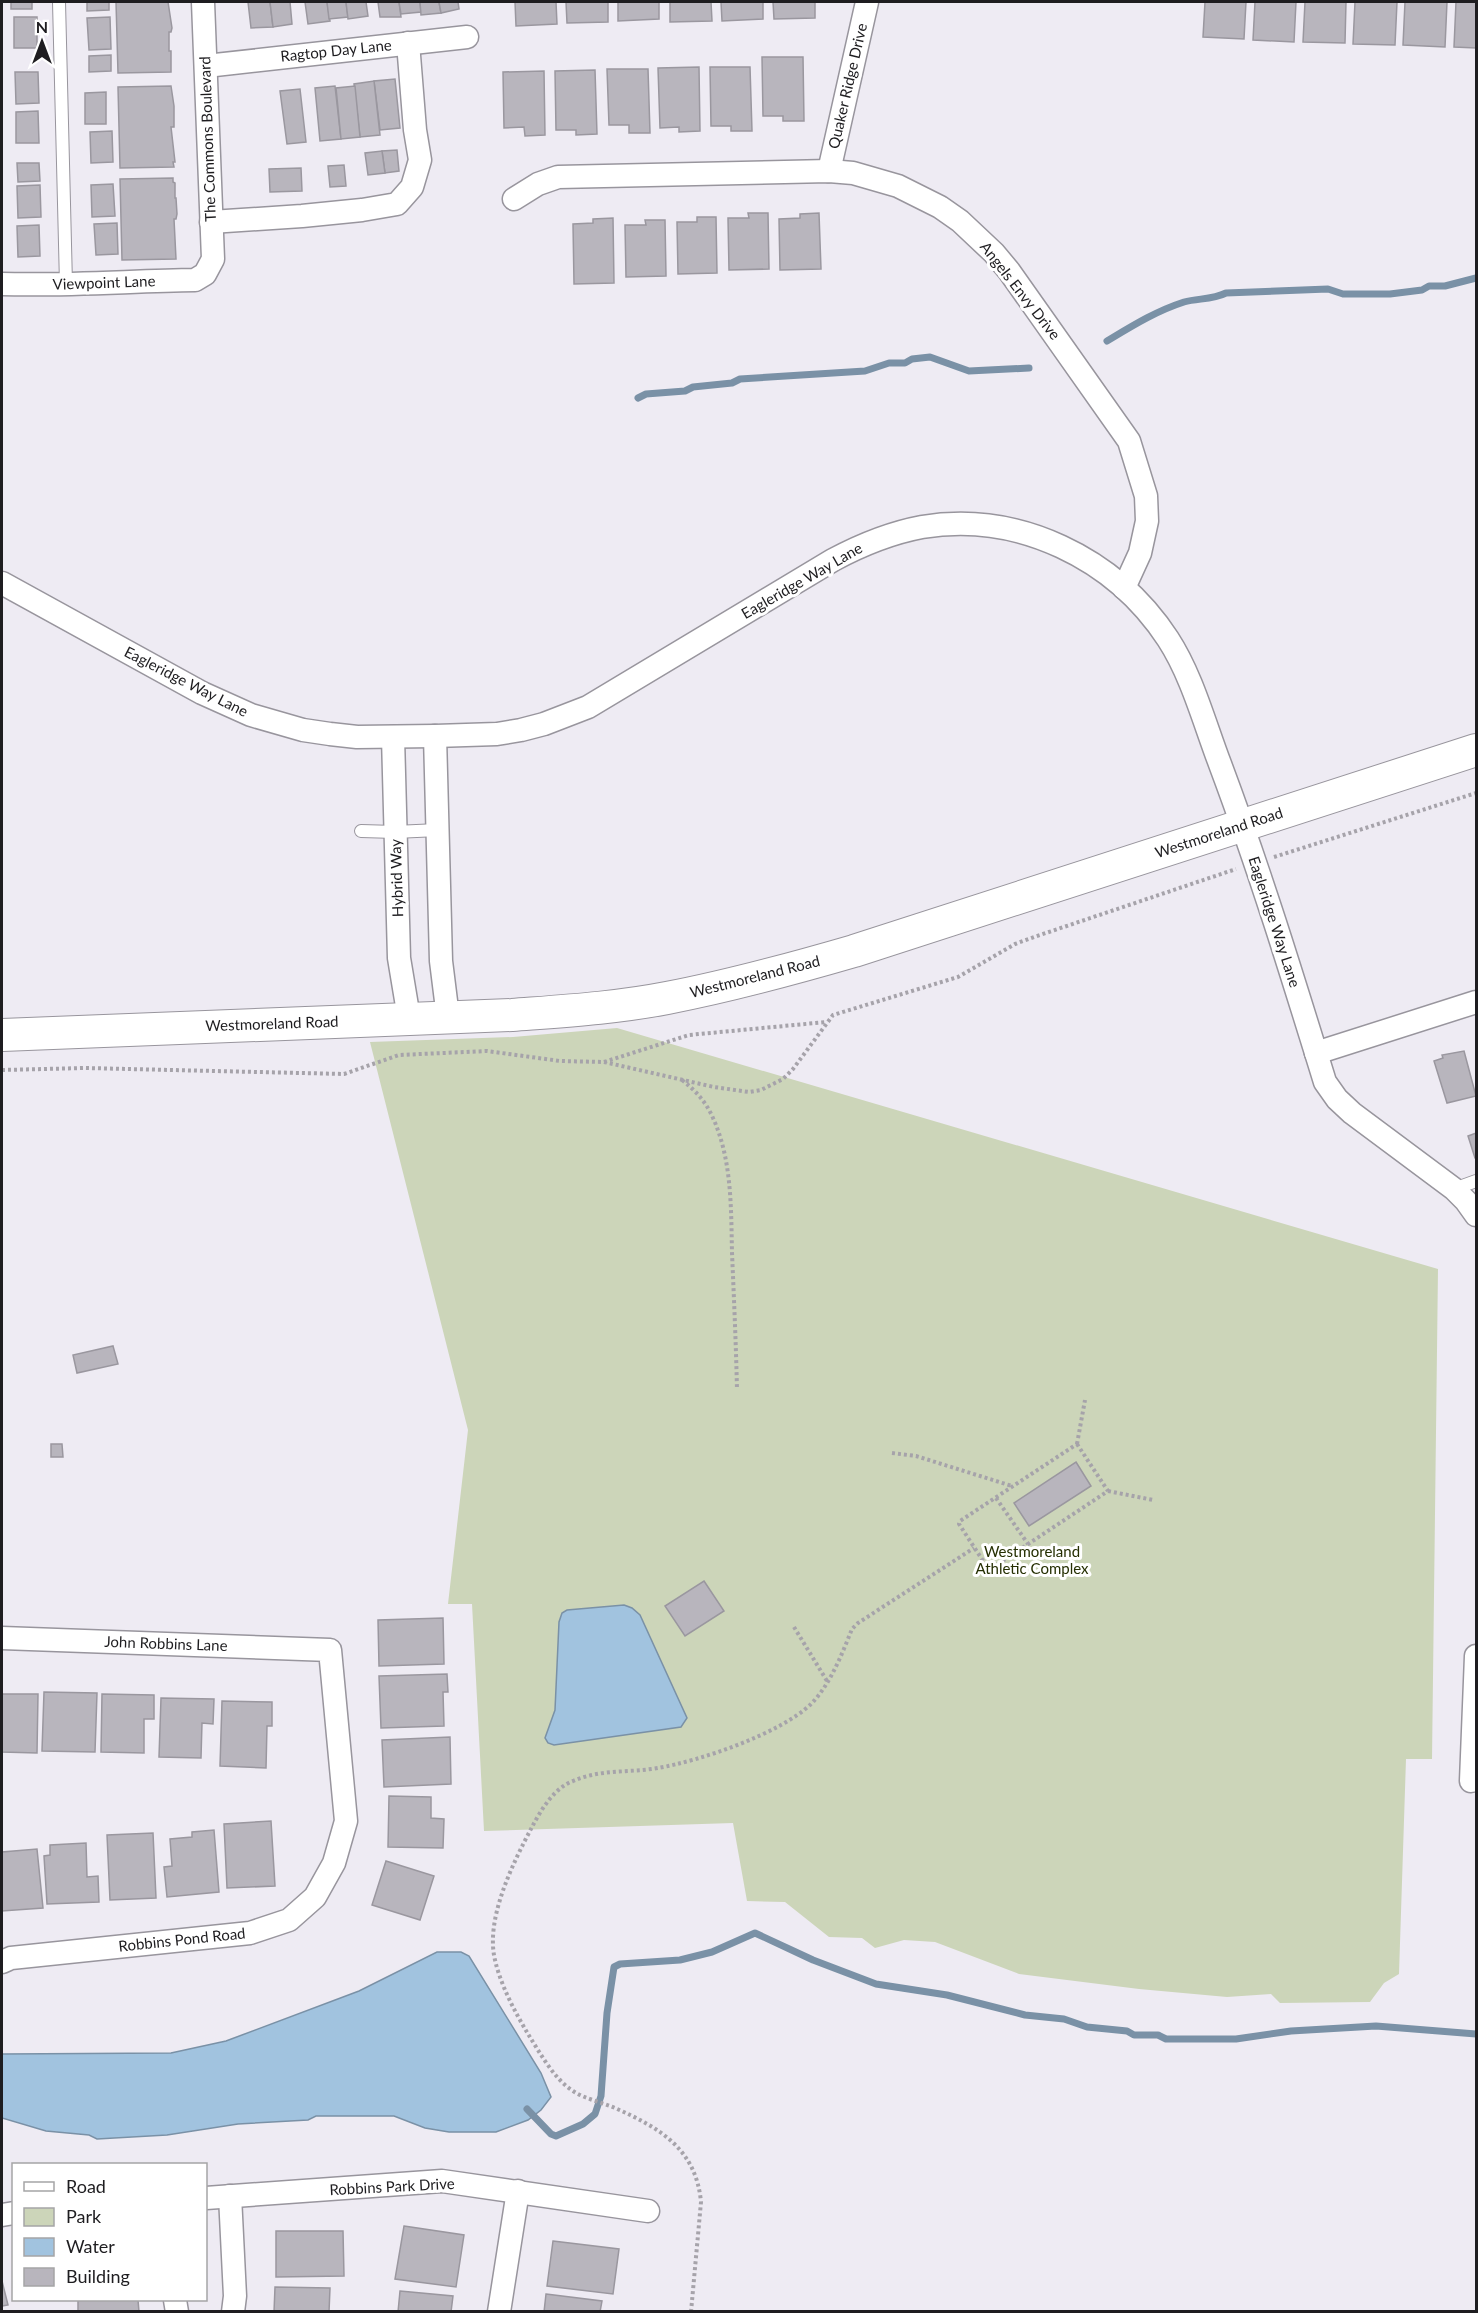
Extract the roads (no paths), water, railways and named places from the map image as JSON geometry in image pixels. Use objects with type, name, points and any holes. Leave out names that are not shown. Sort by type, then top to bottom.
[{"type":"street","name":"The Commons Boulevard","points":[[203,2],[213,259],[205,274]]},
{"type":"street","name":"Quaker Ridge Drive","points":[[829,171],[867,2]]},
{"type":"street","name":"Ragtop Day Lane","points":[[206,66],[466,37]]},
{"type":"street","points":[[211,222],[312,215],[398,204],[412,187],[420,160],[415,130],[408,43]]},
{"type":"street","name":"Angels Envy Drive","points":[[514,200],[538,184],[558,177],[829,171],[853,173],[898,186],[940,207],[977,236],[1009,272],[1119,425],[1136,459],[1147,508],[1147,521],[1140,553],[1124,588]]},
{"type":"street","name":"Viewpoint Lane","points":[[2,284],[195,280],[205,274]]},
{"type":"street","name":"Eagleridge Way Lane","points":[[2,583],[202,693],[251,715],[303,730],[357,737],[497,734],[567,717],[610,696],[833,560],[877,539],[915,529],[972,525],[1019,532],[1065,548],[1106,572],[1124,588],[1155,621],[1179,660],[1243,825],[1325,1082],[1337,1099],[1352,1113],[1454,1188],[1467,1201],[1476,1215]]},
{"type":"street","points":[[435,736],[441,961],[448,1017]]},
{"type":"street","name":"Hybrid Way","points":[[393,737],[399,958],[409,1018]]},
{"type":"street","name":"Westmoreland Road","points":[[2,1035],[546,1012],[665,999],[752,980],[874,945],[1476,750]]},
{"type":"street","points":[[1316,1053],[1476,1002]]},
{"type":"street","name":"John Robbins Lane","points":[[2,1638],[330,1650]]},
{"type":"street","name":"Robbins Pond Road","points":[[2,1962],[11,1958],[250,1933],[289,1920],[315,1897],[334,1863],[346,1821],[330,1650]]},
{"type":"street","points":[[1471,1781],[1476,1656]]},
{"type":"street","name":"Robbins Park Drive","points":[[207,2198],[442,2181],[648,2211]]},
{"type":"street","points":[[500,2312],[518,2191]]},
{"type":"street","points":[[230,2196],[235,2296],[233,2312]]},
{"type":"lane","points":[[59,2],[66,284]]},
{"type":"lane","points":[[361,831],[438,830]]},
{"type":"lane","points":[[1454,1188],[1476,1181]]},
{"type":"water","points":[[624,1605],[640,1615],[687,1718],[681,1727],[554,1745],[548,1743],[545,1738],[555,1710],[559,1622],[562,1613],[567,1610]]},
{"type":"water","points":[[437,1952],[461,1952],[469,1956],[541,2073],[551,2097],[541,2110],[528,2120],[496,2132],[449,2132],[425,2128],[394,2116],[316,2116],[308,2120],[238,2124],[167,2135],[97,2139],[89,2135],[46,2131],[2,2118],[2,2054],[171,2053],[226,2041],[359,1991]]},
{"type":"waterway","points":[[1107,341],[1164,310],[1189,301],[1226,293],[1328,289],[1343,294],[1390,294],[1422,290],[1429,286],[1445,286],[1476,278]]},
{"type":"waterway","points":[[638,398],[646,394],[685,391],[693,387],[732,383],[740,379],[865,371],[889,363],[905,363],[912,359],[930,357],[969,371],[1029,368]]},
{"type":"waterway","points":[[527,2109],[551,2134],[556,2136],[583,2124],[595,2114],[601,2096],[607,2013],[614,1967],[620,1964],[680,1960],[712,1952],[755,1933],[813,1960],[876,1984],[947,1995],[1025,2015],[1064,2019],[1087,2027],[1127,2031],[1134,2035],[1158,2035],[1166,2039],[1236,2039],[1291,2031],[1376,2026],[1476,2034]]},
{"type":"park label","name":"Westmoreland Athletic Complex","points":[[1032,1560]]}]
